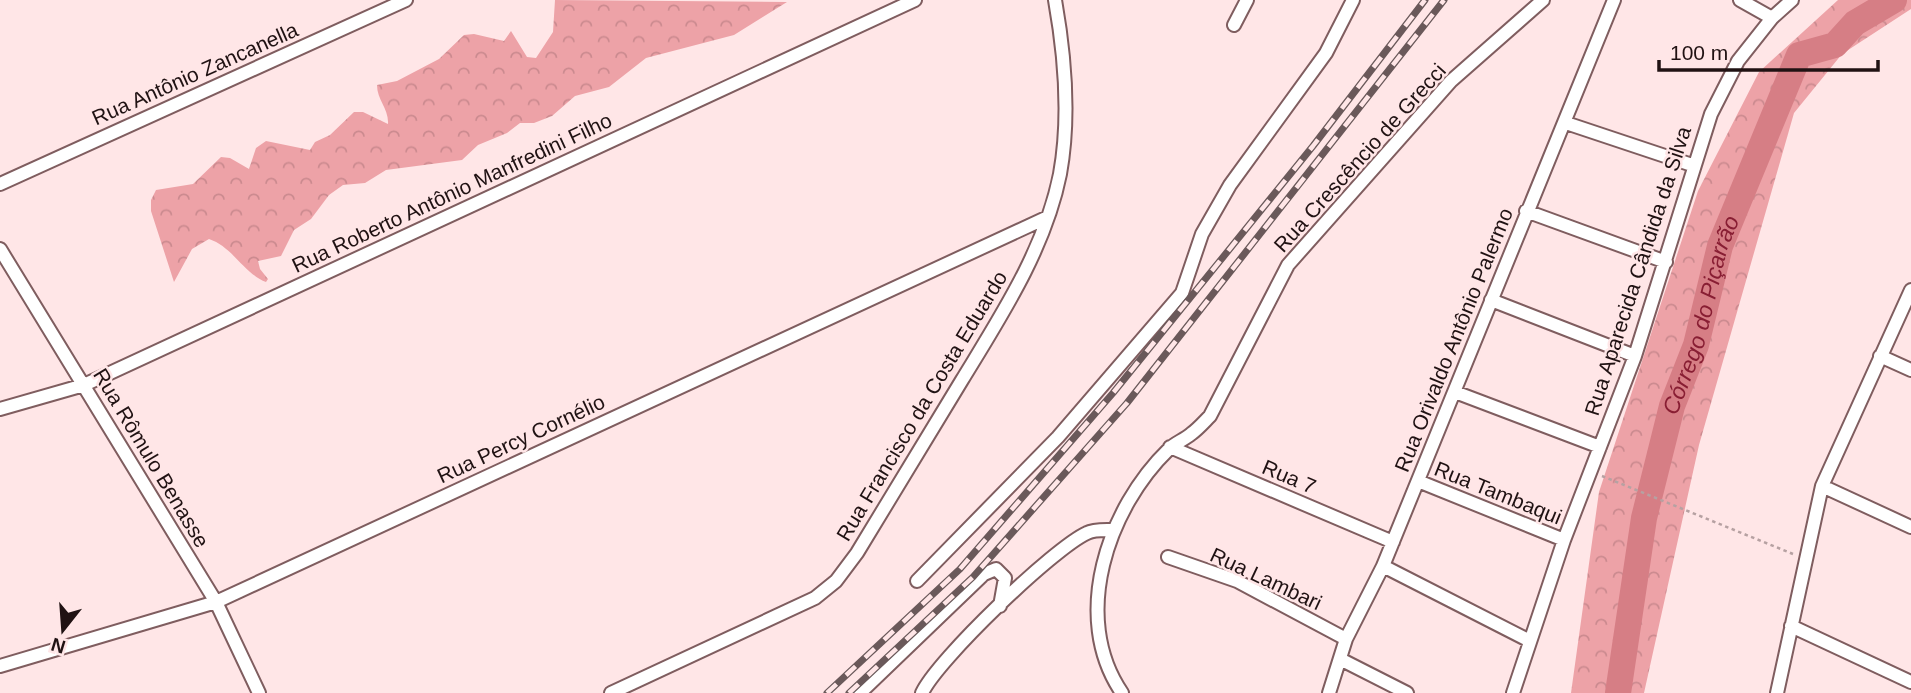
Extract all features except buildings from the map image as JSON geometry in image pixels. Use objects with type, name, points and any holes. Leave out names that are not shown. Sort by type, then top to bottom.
[{"type":"street","name":"Rua Antônio Zancanella","points":[[0,184],[406,0]]},
{"type":"street","name":"Rua Roberto Antônio Manfredini Filho","points":[[0,409],[84,385],[915,0]]},
{"type":"street","name":"Rua Francisco da Costa Eduardo","points":[[611,693],[815,598],[836,581],[857,553],[1001,316],[1037,246],[1048,217],[1059,176],[1066,124],[1055,0]]},
{"type":"street","points":[[1234,25],[1247,0]]},
{"type":"street","points":[[916,581],[1058,437],[1182,293],[1202,234],[1230,185],[1326,53],[1353,0]]},
{"type":"street","name":"Rua Crescêncio de Grecci","points":[[1122,693],[1112,678],[1102,650],[1098,614],[1101,576],[1114,530],[1125,504],[1170,447],[1192,434],[1210,415],[1288,265],[1364,183],[1451,81],[1544,0]]},
{"type":"street","name":"Rua Orivaldo Antônio Palermo","points":[[1329,693],[1346,639],[1384,566],[1614,0]]},
{"type":"street","points":[[1740,0],[1772,18]]},
{"type":"street","name":"Rua Aparecida Cândida da Silva","points":[[1513,693],[1528,640],[1564,540],[1635,356],[1666,262],[1692,165],[1721,89],[1772,18],[1792,0]]},
{"type":"street","points":[[1566,123],[1692,165]]},
{"type":"street","points":[[1526,211],[1666,262]]},
{"type":"street","name":"Rua Percy Cornélio","points":[[0,666],[216,602],[1048,217]]},
{"type":"street","name":"Rua Rômulo Benasse","points":[[0,249],[216,602],[259,693]]},
{"type":"street","points":[[1777,693],[1822,486],[1911,290]]},
{"type":"street","points":[[1491,300],[1635,356]]},
{"type":"street","points":[[1880,356],[1911,370]]},
{"type":"street","points":[[1455,392],[1600,447]]},
{"type":"street","name":"Rua 7","points":[[1170,447],[1393,542]]},
{"type":"street","name":"Rua Tambaqui","points":[[1418,481],[1564,540]]},
{"type":"street","points":[[1822,486],[1911,527]]},
{"type":"street","points":[[922,693],[928,680],[1053,558],[1088,532],[1114,530]]},
{"type":"street","name":"Rua Lambari","points":[[1168,556],[1237,581],[1346,639]]},
{"type":"street","points":[[1384,566],[1528,640]]},
{"type":"street","points":[[860,693],[984,574],[996,569],[1005,578],[1000,607]]},
{"type":"street","points":[[1791,626],[1911,682]]},
{"type":"street","points":[[1340,659],[1407,693]]},
{"type":"path","points":[[1591,472],[1806,559]]},
{"type":"green space","points":[[555,0],[787,2],[734,35],[646,58],[609,87],[575,96],[552,116],[534,123],[520,123],[507,133],[478,145],[462,160],[386,170],[365,183],[343,185],[329,195],[311,219],[294,230],[281,256],[258,261],[260,269],[268,279],[266,282],[251,273],[225,248],[209,239],[192,249],[174,282],[151,211],[151,200],[156,190],[193,184],[221,157],[230,158],[249,169],[256,148],[266,141],[310,150],[315,142],[330,135],[354,112],[363,112],[388,124],[377,85],[397,81],[439,59],[464,35],[474,34],[504,41],[511,31],[527,57],[536,58],[553,32]]},
{"type":"green space","points":[[1838,0],[1911,0],[1911,9],[1842,54],[1794,113],[1699,445],[1644,693],[1571,693],[1599,492],[1698,191],[1759,72]]},
{"type":"waterway","name":"Córrego do Piçarrão","points":[[1618,693],[1644,518],[1672,406],[1696,345],[1720,246],[1799,55],[1835,45],[1855,23],[1894,0]]},
{"type":"railway","points":[[827,693],[960,569],[1113,393],[1313,146],[1425,0]]},
{"type":"railway","points":[[849,693],[973,577],[1127,403],[1444,0]]}]
